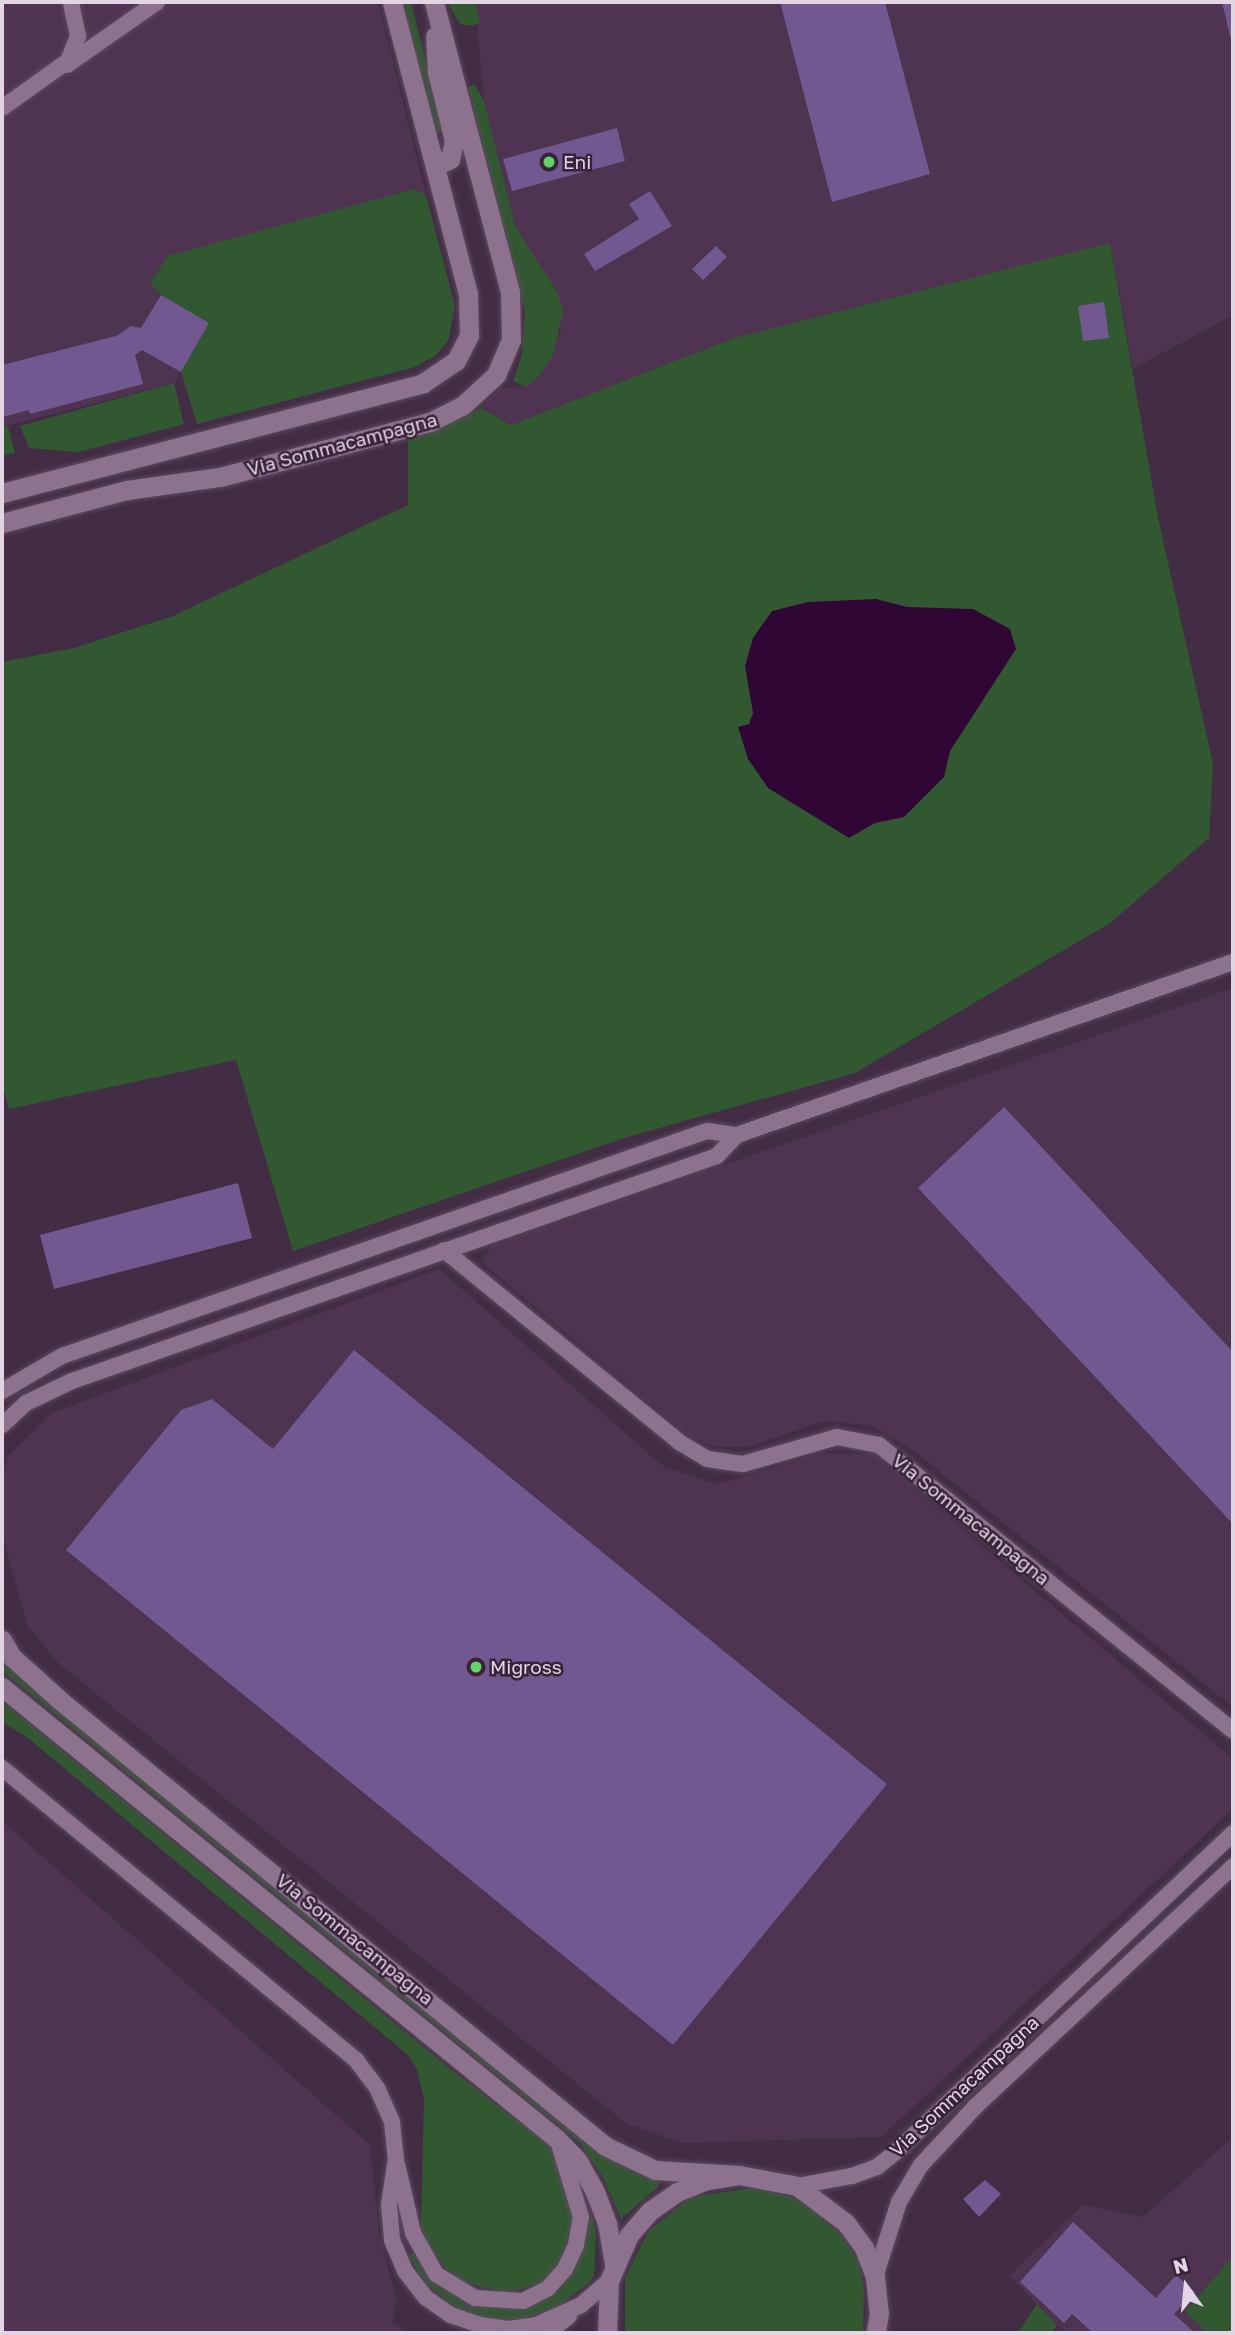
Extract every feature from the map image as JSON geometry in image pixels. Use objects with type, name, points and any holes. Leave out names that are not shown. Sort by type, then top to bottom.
[{"type":"street","points":[[59,71],[72,54],[78,36],[71,2]]},
{"type":"street","points":[[2,108],[157,2]]},
{"type":"street","name":"Via Sommacampagna","points":[[2,493],[404,388],[448,369],[466,345],[471,309],[392,2]]},
{"type":"street","points":[[434,2],[437,72],[454,141],[450,159],[435,166]]},
{"type":"street","name":"Via Sommacampagna","points":[[2,523],[127,490],[220,477],[430,422],[462,405],[496,374],[511,341],[510,292],[434,2]]},
{"type":"street","points":[[2,1391],[62,1356],[114,1337],[707,1131],[737,1135],[1233,962]]},
{"type":"street","points":[[2,1425],[26,1404],[72,1381],[717,1156],[737,1135]]},
{"type":"street","name":"Via Sommacampagna","points":[[443,1250],[679,1442],[707,1459],[743,1464],[837,1437],[878,1445],[1233,1731]]},
{"type":"street","name":"Via Sommacampagna","points":[[2,1640],[12,1657],[62,1702],[605,2146],[655,2170],[739,2175],[797,2186],[852,2176],[877,2167],[1233,1833]]},
{"type":"street","name":"Via Sommacampagna","points":[[2,1687],[557,2139],[578,2161],[595,2192],[607,2223],[611,2273],[607,2333]]},
{"type":"street","name":"Via Sommacampagna","points":[[2,1768],[356,2060],[377,2088],[392,2122],[396,2158],[412,2233],[436,2274],[475,2298],[523,2301],[548,2288],[565,2269],[576,2245],[581,2217],[557,2139]]},
{"type":"street","name":"Via Sommacampagna","points":[[875,2277],[899,2202],[921,2165],[976,2106],[1233,1866]]},
{"type":"street","name":"Via Sommacampagna","points":[[396,2158],[388,2205],[392,2240],[405,2271],[425,2297],[451,2315],[480,2325],[509,2329],[536,2325],[581,2305]]},
{"type":"street","name":"Via Sommacampagna","points":[[548,2333],[581,2305],[611,2273],[629,2235],[650,2211],[677,2192],[707,2180],[739,2175]]},
{"type":"street","name":"Via Sommacampagna","points":[[797,2186],[846,2223],[864,2248],[875,2277],[879,2313],[876,2333]]},
{"type":"shaded area","points":[[2,2],[378,2],[426,195],[414,189],[161,295],[209,323],[174,383],[2,427]]},
{"type":"shaded area","points":[[475,2],[1233,2],[1233,315],[1133,369],[1111,247],[734,338],[511,425],[481,408],[498,389],[519,387],[539,376],[561,331],[558,293],[515,226],[484,101]]},
{"type":"shaded area","points":[[876,599],[907,607],[973,609],[1010,629],[1016,649],[950,751],[944,777],[904,817],[875,823],[849,838],[768,788],[748,759],[738,727],[749,724],[753,713],[745,666],[753,638],[772,611],[808,602]]},
{"type":"shaded area","points":[[1233,988],[1233,1707],[913,1450],[871,1426],[824,1421],[748,1447],[718,1447],[690,1437],[483,1263],[491,1246]]},
{"type":"shaded area","points":[[439,1269],[664,1467],[718,1484],[823,1453],[874,1454],[1233,1759],[1233,1809],[881,2137],[682,2143],[627,2124],[56,1661],[27,1624],[2,1534],[2,1474],[8,1456],[52,1413]]},
{"type":"shaded area","points":[[2,1821],[370,2145],[379,2235],[397,2300],[392,2323],[408,2333],[2,2333]]},
{"type":"shaded area","points":[[1233,2137],[1233,2256],[1185,2312],[1207,2333],[1066,2333],[1009,2276],[1083,2205],[1143,2217]]},
{"type":"green space","points":[[402,2],[411,2],[443,131],[435,134]]},
{"type":"green space","points":[[447,2],[475,2],[480,21],[473,26],[460,24]]},
{"type":"green space","points":[[474,84],[484,101],[515,226],[558,293],[563,313],[553,355],[539,376],[526,387],[513,381],[522,354],[525,312],[468,88]]},
{"type":"green space","points":[[414,189],[426,195],[455,306],[448,341],[436,355],[415,367],[197,424],[181,372],[209,323],[161,295],[150,283],[168,256]]},
{"type":"green space","points":[[1110,243],[1158,518],[1213,764],[1209,838],[1110,923],[855,1073],[624,1138],[293,1251],[236,1060],[9,1109],[2,1082],[2,662],[74,648],[173,616],[408,505],[408,436],[437,429],[481,408],[511,425],[734,338]]},
{"type":"green space","points":[[174,383],[184,424],[79,452],[29,448],[20,426]]},
{"type":"green space","points":[[8,426],[15,453],[2,456],[2,427]]},
{"type":"green space","points":[[2,1657],[605,2156],[659,2181],[659,2186],[621,2219],[603,2177],[580,2143],[2,1671]]},
{"type":"green space","points":[[2,1701],[449,2068],[548,2144],[559,2158],[575,2224],[567,2254],[554,2272],[542,2283],[506,2293],[466,2283],[445,2268],[423,2236],[424,2100],[417,2069],[408,2055],[28,1738],[2,1722]]},
{"type":"green space","points":[[759,2187],[800,2200],[840,2233],[858,2260],[864,2288],[863,2333],[625,2333],[625,2278],[648,2232],[690,2197]]},
{"type":"green space","points":[[589,2217],[593,2218],[596,2235],[594,2275],[590,2282],[556,2308],[522,2319],[492,2320],[456,2308],[426,2285],[408,2256],[414,2253],[436,2281],[461,2299],[487,2307],[518,2308],[571,2272],[585,2243]]},
{"type":"green space","points":[[1233,2256],[1233,2333],[1207,2333],[1185,2312]]},
{"type":"green space","points":[[1037,2304],[1057,2325],[1051,2333],[1018,2333]]},
{"type":"building","points":[[780,2],[885,2],[930,174],[832,202]]},
{"type":"building","points":[[1222,2],[1233,2],[1233,44],[1232,44]]},
{"type":"building","points":[[617,128],[625,161],[512,191],[503,159]]},
{"type":"building","points":[[650,191],[672,226],[595,271],[584,254],[639,219],[629,204]]},
{"type":"building","points":[[716,246],[727,257],[703,280],[692,269]]},
{"type":"building","points":[[161,295],[209,323],[181,372],[142,350],[135,355],[143,384],[30,414],[29,410],[2,417],[2,365],[116,336],[131,326],[141,328]]},
{"type":"building","points":[[1104,302],[1109,338],[1083,341],[1078,306]]},
{"type":"building","points":[[1004,1107],[1233,1352],[1233,1524],[918,1188]]},
{"type":"building","points":[[238,1183],[252,1238],[54,1289],[40,1235]]},
{"type":"building","name":"Migross","points":[[354,1350],[887,1784],[673,2045],[66,1550],[181,1410],[212,1399],[273,1449]]},
{"type":"building","points":[[985,2180],[1001,2194],[979,2217],[963,2199]]},
{"type":"building","points":[[1073,2222],[1156,2298],[1176,2275],[1195,2292],[1174,2314],[1195,2333],[1093,2333],[1072,2314],[1064,2323],[1020,2282]]},
{"type":"place","name":"Eni","points":[[549,162]]},
{"type":"place","name":"Migross","points":[[476,1667]]}]
